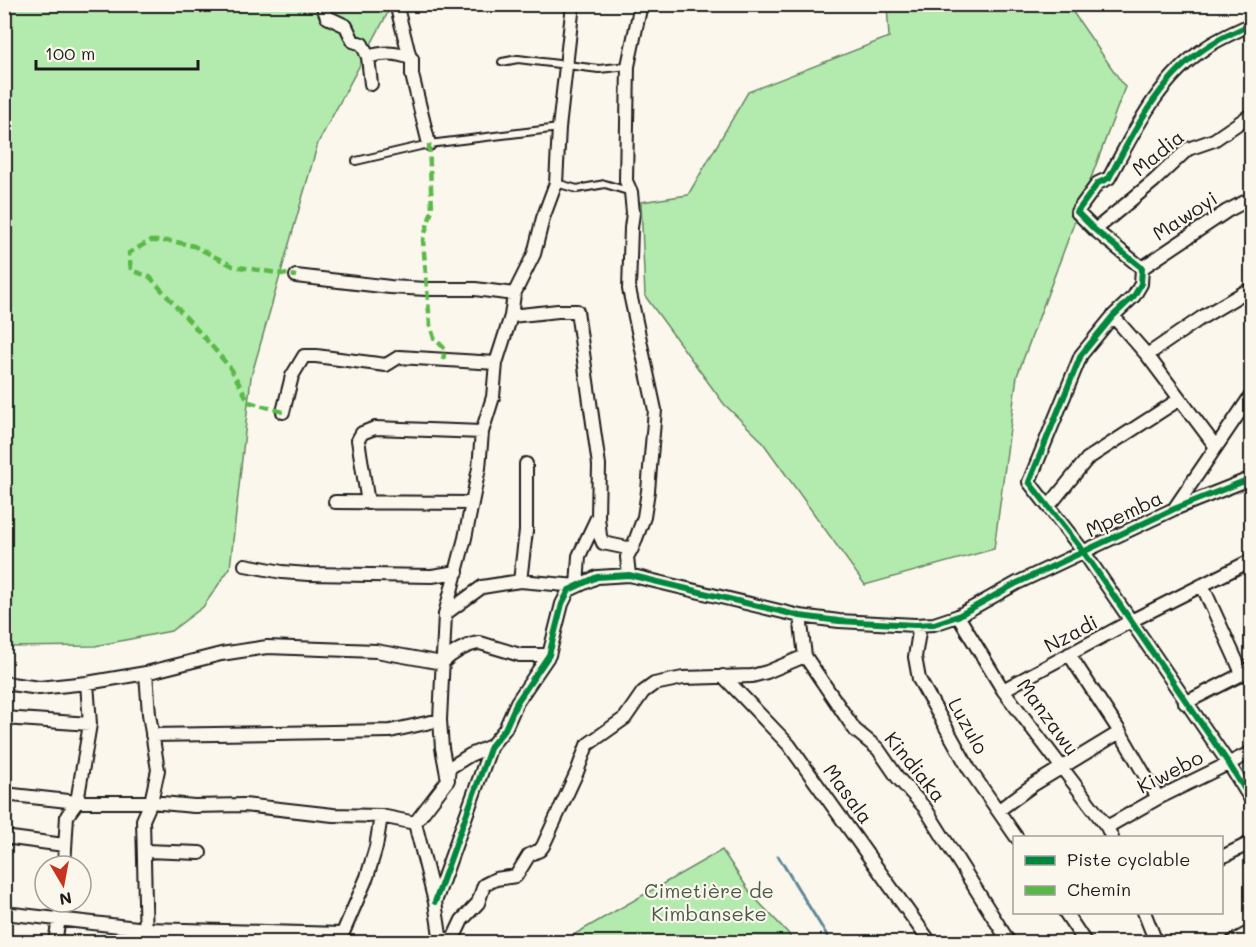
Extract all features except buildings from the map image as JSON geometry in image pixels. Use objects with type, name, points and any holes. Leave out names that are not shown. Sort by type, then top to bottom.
[{"type":"street","points":[[322,4],[327,17],[346,26],[353,41],[362,44],[368,57],[371,84]]},
{"type":"street","points":[[396,4],[400,11],[412,75],[429,144]]},
{"type":"street","points":[[448,780],[440,720],[445,614],[457,572],[479,468],[482,432],[493,398],[496,363],[511,316],[514,294],[534,254],[543,218],[556,183],[559,128],[573,4]]},
{"type":"street","points":[[629,575],[627,557],[632,549],[645,508],[655,410],[629,289],[633,213],[631,192],[626,181],[628,66],[642,4]]},
{"type":"street","points":[[1251,24],[1206,47],[1167,81],[1146,110],[1109,178],[1098,183],[1077,212],[1095,230],[1142,268],[1141,284],[1134,296],[1113,316],[1081,355],[1029,482],[1083,551],[1185,703],[1229,764],[1251,801]]},
{"type":"street","points":[[368,57],[383,52],[410,58]]},
{"type":"street","name":"Madia","points":[[1095,230],[1154,181],[1188,149],[1214,140],[1251,114]]},
{"type":"street","name":"Mawoyi","points":[[1142,268],[1227,211],[1251,198]]},
{"type":"street","points":[[297,276],[390,287],[475,289],[514,294]]},
{"type":"street","points":[[1146,355],[1245,292]]},
{"type":"street","points":[[511,316],[578,311],[599,465],[600,536],[603,543],[632,549]]},
{"type":"street","points":[[1113,316],[1146,355],[1216,447]]},
{"type":"street","points":[[283,412],[292,376],[304,356],[386,365],[399,357],[496,363]]},
{"type":"street","points":[[1174,509],[1251,394]]},
{"type":"street","points":[[1049,506],[1087,459],[1180,399]]},
{"type":"street","points":[[368,503],[358,440],[362,433],[375,428],[482,432]]},
{"type":"street","points":[[520,581],[526,531],[526,464]]},
{"type":"street","name":"Mpemba","points":[[577,586],[597,577],[629,575],[800,616],[839,621],[934,624],[958,616],[1017,583],[1174,509],[1251,478]]},
{"type":"street","points":[[335,502],[471,503]]},
{"type":"street","points":[[577,586],[579,556],[598,516]]},
{"type":"street","name":"Nzadi","points":[[1003,690],[1251,560]]},
{"type":"street","points":[[245,566],[308,574],[432,576],[457,572]]},
{"type":"street","points":[[445,614],[482,587],[520,581],[577,586]]},
{"type":"street","points":[[1185,703],[1247,671],[1202,585]]},
{"type":"street","points":[[435,902],[491,746],[505,729],[517,702],[549,655],[562,604],[569,590],[577,586]]},
{"type":"street","name":"Kindiaka","points":[[800,616],[805,656],[855,730],[878,749],[898,778],[925,808],[1009,942]]},
{"type":"street","name":"Manzawu","points":[[958,616],[1003,690],[1109,832]]},
{"type":"street","name":"Luzulo","points":[[915,625],[919,632],[915,657],[919,679],[969,769],[1016,836]]},
{"type":"street","points":[[442,663],[451,654],[480,643],[520,655],[549,655]]},
{"type":"street","points":[[4,683],[39,688],[87,683],[146,673],[221,654],[267,647],[376,651],[442,663]]},
{"type":"street","points":[[1069,654],[1120,732],[1158,798]]},
{"type":"street","points":[[415,823],[435,902],[441,942],[454,937],[462,920],[478,903],[484,885],[496,879],[516,876],[529,855],[540,850],[577,772],[587,745],[625,718],[643,692],[654,684],[683,678],[752,676],[805,656]]},
{"type":"street","points":[[146,673],[158,770],[151,802],[143,820],[146,942]]},
{"type":"street","name":"Masala","points":[[723,676],[789,745],[930,942]]},
{"type":"street","points":[[64,854],[67,816],[77,802],[90,724],[87,683]]},
{"type":"street","points":[[4,718],[90,724]]},
{"type":"street","points":[[152,735],[390,731],[440,720]]},
{"type":"street","points":[[999,810],[1033,785],[1120,732]]},
{"type":"street","points":[[415,823],[448,780],[449,768],[491,746]]},
{"type":"street","name":"Kiwebo","points":[[1109,832],[1158,798],[1251,752]]},
{"type":"street","points":[[4,794],[77,802],[151,802],[194,806],[244,805],[333,815],[381,816],[415,823]]},
{"type":"street","points":[[4,913],[146,929],[341,938],[367,877],[376,848],[381,816]]},
{"type":"street","points":[[4,837],[64,845]]},
{"type":"street","points":[[1223,856],[1251,842]]},
{"type":"street","points":[[145,851],[200,853]]},
{"type":"street","points":[[56,942],[60,914]]},
{"type":"street","points":[[1066,914],[1085,942]]},
{"type":"street","points":[[1145,914],[1156,942]]},
{"type":"street","points":[[1232,942],[1251,931]]},
{"type":"lane","points":[[502,62],[518,59],[599,69],[628,66]]},
{"type":"lane","points":[[356,161],[429,144],[559,128]]},
{"type":"lane","points":[[556,183],[577,189],[605,184],[631,192]]},
{"type":"green space","points":[[4,5],[392,5],[318,143],[251,377],[230,568],[203,607],[171,631],[95,646],[5,647]]},
{"type":"green space","points":[[887,5],[1068,5],[1125,87],[1017,376],[994,549],[865,585],[761,440],[724,404],[645,296],[641,202],[688,195],[748,92],[889,37]]},
{"type":"green space","name":"Cimetière de Kimbanseke","points":[[722,850],[752,895],[788,933],[793,942],[561,942]]},
{"type":"waterway","points":[[778,856],[831,942]]},
{"type":"marked path","points":[[429,144],[432,210],[423,240],[430,325],[434,338],[445,349],[443,360]]},
{"type":"marked path","points":[[283,412],[249,402],[231,369],[210,344],[150,277],[131,270],[129,253],[150,241],[172,241],[194,246],[233,266],[296,276]]},
{"type":"cycle path","points":[[1252,24],[1212,44],[1175,74],[1150,106],[1109,178],[1098,183],[1077,212],[1095,230],[1142,268],[1141,284],[1134,296],[1113,316],[1081,355],[1029,482],[1083,551],[1252,801]]},
{"type":"cycle path","points":[[435,902],[491,746],[505,729],[517,702],[549,655],[562,604],[569,590],[597,577],[629,575],[800,616],[839,621],[934,624],[958,616],[1017,583],[1174,509],[1252,478]]}]
